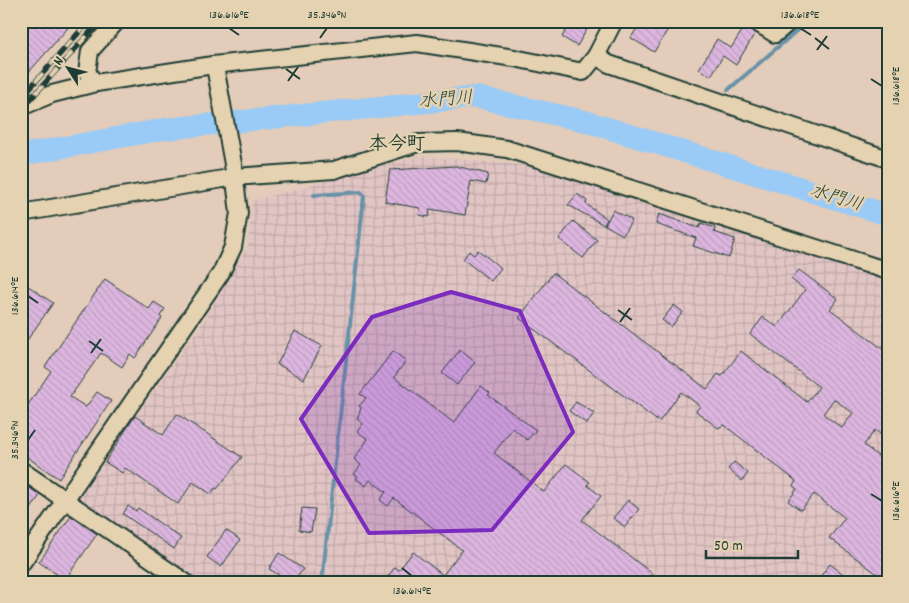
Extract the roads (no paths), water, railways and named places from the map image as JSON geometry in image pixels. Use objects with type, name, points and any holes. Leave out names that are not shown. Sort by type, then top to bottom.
[{"type":"street","points":[[96,83],[87,73],[90,51],[116,21]]},
{"type":"street","points":[[21,107],[52,94],[96,83],[417,43],[514,58],[583,72],[596,56],[614,21]]},
{"type":"street","points":[[754,21],[774,34],[790,21]]},
{"type":"street","points":[[596,56],[609,64],[888,159]]},
{"type":"street","points":[[21,564],[221,273],[233,247],[239,213],[234,170],[214,68]]},
{"type":"street","points":[[21,213],[234,170],[334,170],[418,143],[457,142],[507,149],[888,271]]},
{"type":"street","points":[[21,470],[65,500],[167,577],[185,582]]},
{"type":"waterway","points":[[728,90],[808,21]]},
{"type":"waterway","name":"水門川","points":[[21,155],[165,129],[476,97],[585,121],[888,215]]},
{"type":"waterway","points":[[314,195],[361,192],[364,196],[322,582]]},
{"type":"railway","points":[[21,98],[89,21]]},
{"type":"railway","points":[[21,110],[100,21]]},
{"type":"district","name":"本今町","points":[[397,145]]}]
